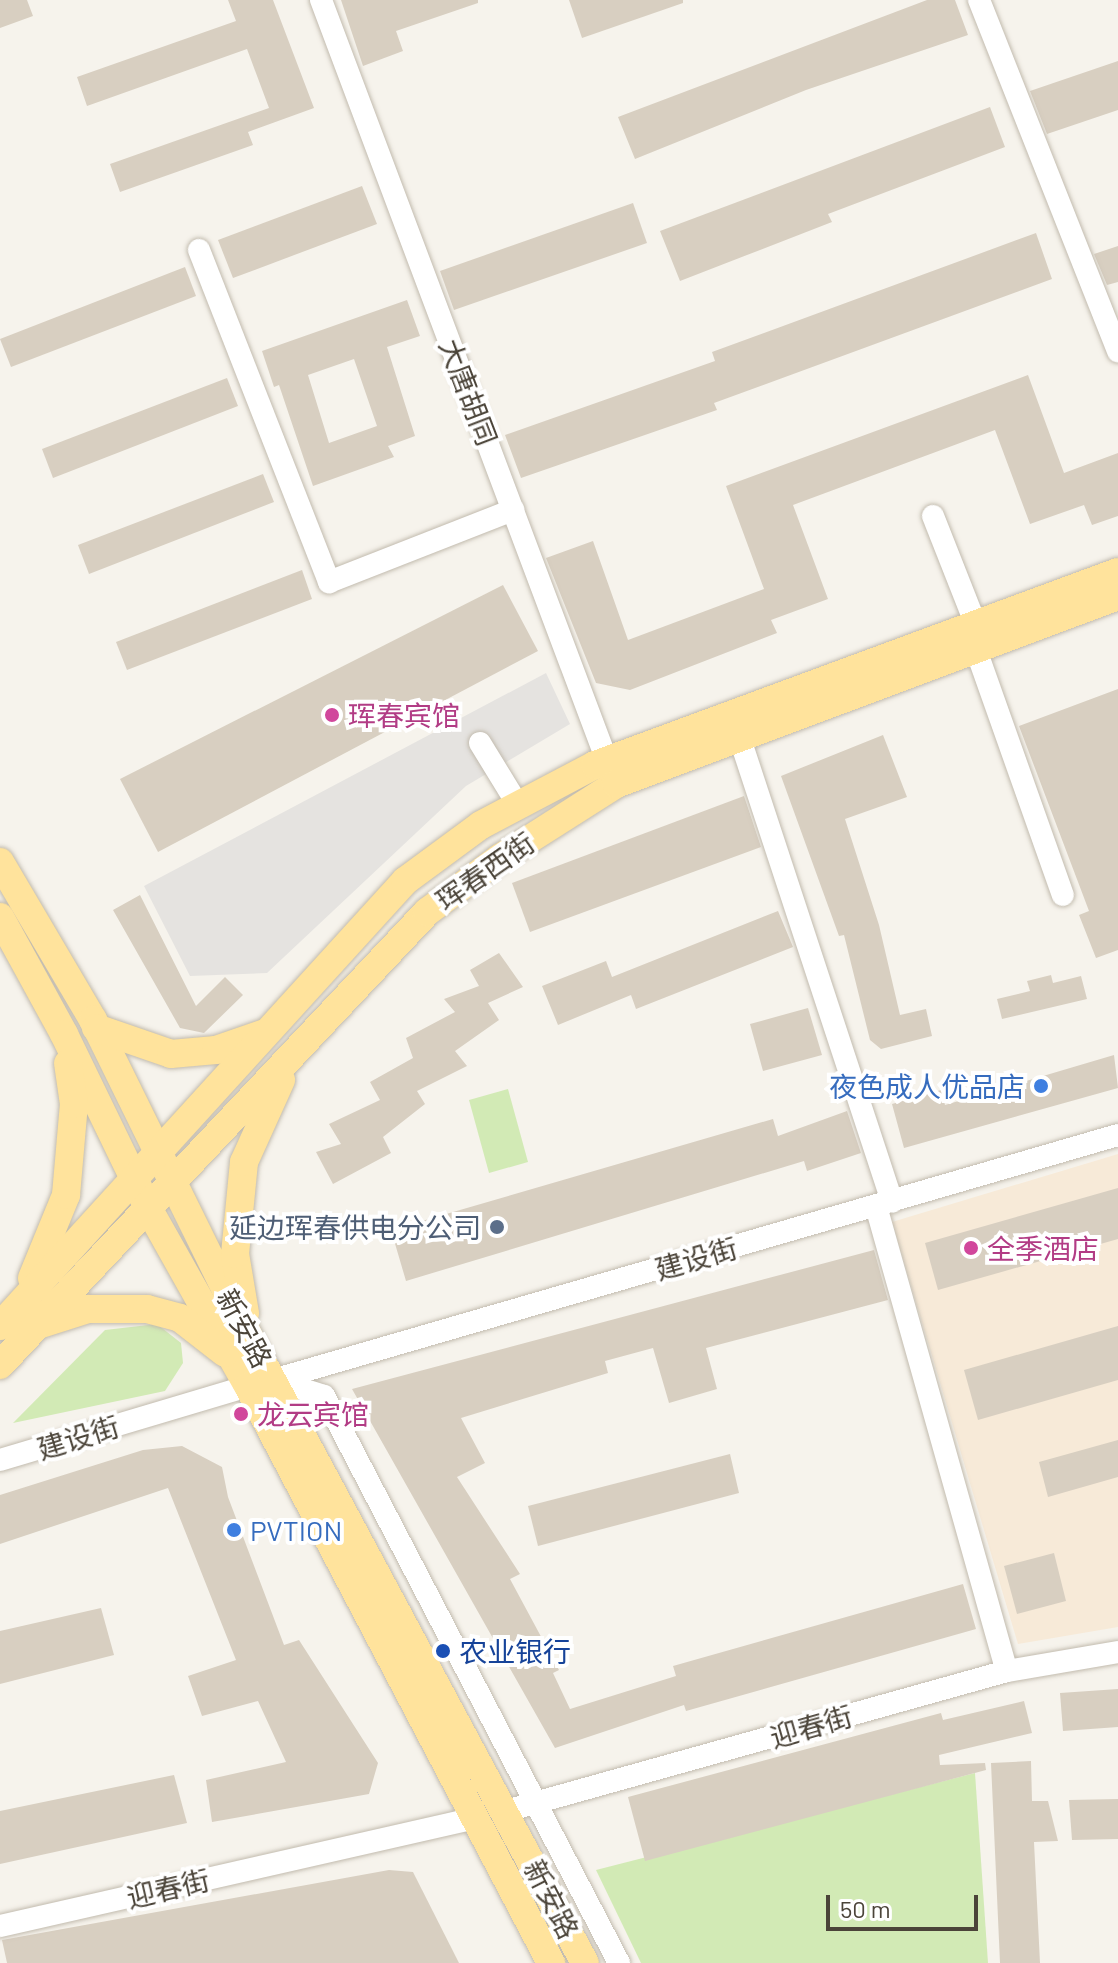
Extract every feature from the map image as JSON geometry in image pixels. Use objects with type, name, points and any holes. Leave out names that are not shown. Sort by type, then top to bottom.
[{"type":"main road","name":"珲春西街","points":[[16,1320],[171,1183],[427,912],[612,772],[740,739],[1118,572]]},
{"type":"main road","name":"珲春西街","points":[[0,1365],[16,1320],[133,1178],[405,881],[481,825],[518,805],[976,636],[1118,596]]},
{"type":"main road","name":"新安路","points":[[0,862],[8,897],[96,1028],[171,1183],[241,1348]]},
{"type":"main road","name":"新安路","points":[[0,917],[64,1034],[147,1206],[241,1348],[506,1811],[585,1963]]},
{"type":"main road","points":[[96,1028],[171,1054],[216,1050],[267,1032]]},
{"type":"main road","points":[[16,1320],[66,1195],[74,1104],[64,1034]]},
{"type":"main road","points":[[16,1320],[88,1309],[147,1309],[180,1318],[241,1348],[235,1254],[244,1162],[289,1061]]},
{"type":"main road","name":"新安路","points":[[260,1383],[551,1963]]},
{"type":"street","name":"大唐胡同","points":[[321,0],[612,772]]},
{"type":"street","points":[[979,0],[1118,351]]},
{"type":"street","points":[[199,250],[329,582],[513,510]]},
{"type":"street","points":[[933,516],[1063,895]]},
{"type":"street","points":[[740,739],[884,1204],[1007,1671]]},
{"type":"street","points":[[480,743],[518,805]]},
{"type":"street","name":"建设街","points":[[0,1460],[1118,1135]]},
{"type":"street","points":[[260,1383],[324,1396],[619,1963]]},
{"type":"street","name":"迎春街","points":[[506,1811],[1007,1671],[1118,1652]]},
{"type":"street","name":"迎春街","points":[[0,1926],[476,1818]]},
{"type":"shaded area","points":[[546,673],[570,724],[466,786],[267,973],[190,976],[144,886]]},
{"type":"shaded area","points":[[1118,1154],[1118,1627],[1018,1644],[892,1222]]},
{"type":"green space","points":[[508,1089],[528,1162],[489,1173],[469,1100]]},
{"type":"green space","points":[[157,1324],[181,1343],[183,1363],[165,1391],[13,1423],[105,1330]]},
{"type":"green space","points":[[975,1773],[988,1963],[641,1963],[596,1870]]},
{"type":"building","points":[[0,0],[27,0],[33,16],[0,28]]},
{"type":"building","points":[[228,0],[273,0],[314,108],[248,132],[253,145],[120,192],[110,164],[269,108],[247,49],[87,106],[77,77],[236,21]]},
{"type":"building","points":[[341,0],[478,0],[478,3],[396,31],[403,51],[363,66]]},
{"type":"building","points":[[569,0],[683,0],[683,3],[582,38]]},
{"type":"building","points":[[927,0],[955,0],[968,35],[806,90],[635,159],[618,117]]},
{"type":"building","points":[[1118,61],[1118,110],[1047,134],[1030,91]]},
{"type":"building","points":[[990,107],[1005,147],[828,214],[832,222],[680,281],[660,231]]},
{"type":"building","points":[[362,186],[377,224],[233,278],[218,240]]},
{"type":"building","points":[[633,203],[647,243],[454,310],[440,271]]},
{"type":"building","points":[[1036,233],[1052,279],[714,403],[717,410],[521,478],[505,435],[715,361],[712,352]]},
{"type":"building","points":[[1118,246],[1118,282],[1107,285],[1094,254]]},
{"type":"building","points":[[185,267],[196,296],[11,367],[0,339]]},
{"type":"building","points":[[407,300],[420,336],[387,347],[415,436],[388,446],[394,457],[313,486],[279,385],[274,387],[262,351]],"holes":[[[354,359],[377,426],[329,443],[308,375]]]},
{"type":"building","points":[[1028,375],[1064,473],[1118,453],[1118,516],[1092,525],[1084,505],[1030,524],[995,430],[793,505],[828,599],[771,620],[777,633],[630,690],[596,683],[546,558],[593,541],[628,640],[764,589],[726,486]]},
{"type":"building","points":[[227,378],[238,406],[53,478],[42,449]]},
{"type":"building","points":[[263,474],[274,502],[89,574],[78,545]]},
{"type":"building","points":[[302,570],[312,599],[127,670],[116,642]]},
{"type":"building","name":"珲春宾馆","points":[[503,585],[538,651],[158,852],[120,779]]},
{"type":"building","points":[[1118,689],[1118,950],[1096,958],[1079,915],[1089,911],[1019,726]]},
{"type":"building","points":[[883,735],[907,797],[845,819],[879,925],[900,1015],[926,1009],[932,1036],[881,1049],[870,1040],[844,935],[839,936],[781,776]]},
{"type":"building","points":[[744,796],[761,847],[530,932],[512,883]]},
{"type":"building","points":[[140,895],[196,1006],[225,977],[243,995],[204,1033],[180,1028],[113,910]]},
{"type":"building","points":[[778,911],[793,947],[636,1009],[631,995],[558,1025],[542,986],[606,961],[612,977]]},
{"type":"building","points":[[499,953],[523,987],[488,1003],[499,1020],[455,1051],[467,1066],[417,1091],[425,1104],[383,1137],[391,1153],[333,1184],[316,1152],[341,1144],[329,1124],[380,1100],[370,1082],[413,1058],[406,1038],[455,1012],[444,999],[479,986],[470,970]]},
{"type":"building","points":[[1051,975],[1053,983],[1081,976],[1087,999],[1002,1019],[997,999],[1030,991],[1027,981]]},
{"type":"building","points":[[808,1008],[822,1055],[763,1071],[750,1024]]},
{"type":"building","points":[[1114,1055],[1118,1088],[904,1148],[892,1104],[941,1090],[945,1105]]},
{"type":"building","points":[[847,1111],[861,1153],[807,1171],[804,1161],[406,1281],[391,1230],[773,1119],[778,1136]]},
{"type":"building","points":[[1118,1188],[1118,1239],[938,1290],[925,1243]]},
{"type":"building","points":[[874,1250],[888,1300],[706,1348],[717,1389],[669,1403],[653,1348],[605,1361],[608,1373],[461,1418],[485,1463],[457,1477],[520,1574],[510,1579],[559,1670],[553,1673],[570,1709],[676,1676],[673,1666],[963,1584],[976,1629],[686,1711],[684,1705],[555,1748],[352,1389]]},
{"type":"building","points":[[1118,1326],[1118,1380],[978,1420],[964,1370]]},
{"type":"building","points":[[1118,1440],[1118,1477],[1048,1497],[1039,1462]]},
{"type":"building","points":[[182,1446],[222,1467],[228,1497],[284,1645],[299,1640],[378,1763],[369,1794],[212,1822],[206,1780],[286,1762],[258,1701],[202,1716],[188,1676],[236,1660],[168,1488],[0,1544],[0,1495],[143,1450]]},
{"type":"building","points":[[730,1454],[739,1493],[538,1546],[528,1506]]},
{"type":"building","points":[[1054,1553],[1066,1601],[1017,1614],[1004,1566]]},
{"type":"building","points":[[101,1608],[114,1655],[0,1684],[0,1631]]},
{"type":"building","points":[[1118,1689],[1118,1727],[1063,1731],[1060,1693]]},
{"type":"building","points":[[1024,1701],[1032,1733],[939,1755],[940,1765],[985,1763],[986,1770],[645,1861],[628,1797],[941,1713],[943,1720]]},
{"type":"building","points":[[1031,1761],[1032,1801],[1048,1801],[1058,1841],[1034,1842],[1040,1963],[1000,1963],[991,1763]]},
{"type":"building","points":[[174,1775],[187,1823],[0,1864],[0,1811]]},
{"type":"building","points":[[1118,1799],[1118,1839],[1072,1840],[1069,1800]]},
{"type":"building","points":[[389,1870],[413,1872],[459,1963],[7,1963],[2,1940]]},
{"type":"place","name":"珲春宾馆","points":[[332,715]]},
{"type":"place","name":"夜色成人优品店","points":[[1041,1086]]},
{"type":"place","name":"延边珲春供电分公司","points":[[497,1227]]},
{"type":"place","name":"全季酒店","points":[[971,1248]]},
{"type":"place","name":"龙云宾馆","points":[[241,1414]]},
{"type":"place","name":"PVTION","points":[[234,1530]]},
{"type":"place","name":"农业银行","points":[[443,1651]]}]
